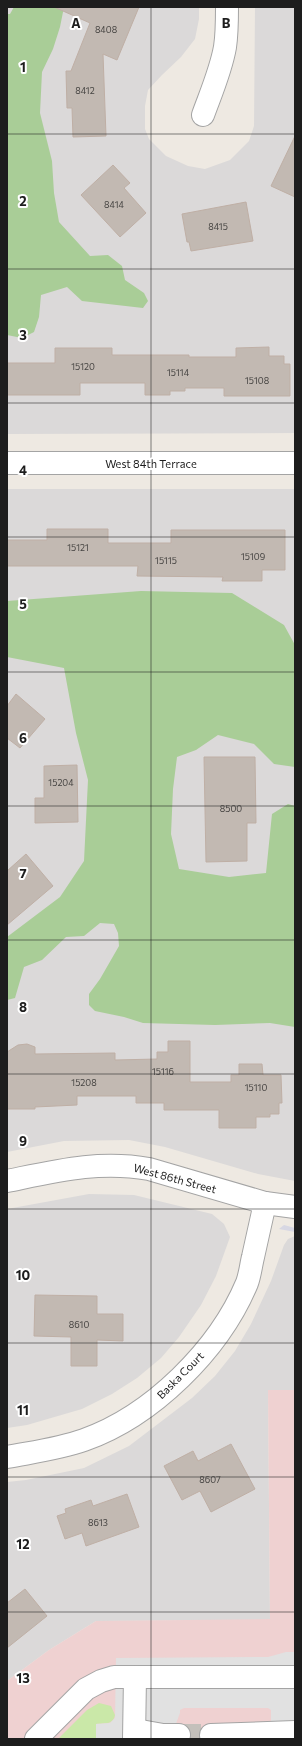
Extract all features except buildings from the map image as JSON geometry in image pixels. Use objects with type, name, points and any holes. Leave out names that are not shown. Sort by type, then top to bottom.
[{"type":"street","points":[[203,115],[220,68],[225,48],[227,7]]},
{"type":"street","name":"West 84th Terrace","points":[[7,463],[295,463]]},
{"type":"street","name":"West 86th Street","points":[[7,1181],[71,1168],[94,1165],[132,1166],[149,1169],[265,1203],[295,1207]]},
{"type":"street","name":"Baska Court","points":[[7,1457],[84,1440],[108,1430],[148,1407],[184,1374],[219,1332],[247,1282],[265,1203]]},
{"type":"street","points":[[36,1739],[86,1689],[101,1681],[114,1677],[295,1676]]},
{"type":"street","points":[[135,1677],[135,1734],[169,1736]]},
{"type":"street","points":[[211,1735],[253,1736],[295,1732]]},
{"type":"shaded area","points":[[7,7],[199,7],[199,19],[195,39],[181,57],[148,90],[145,106],[145,129],[149,139],[166,156],[188,166],[205,169],[230,160],[249,141],[254,126],[255,7],[295,7],[295,433],[7,434]]},
{"type":"shaded area","points":[[7,489],[295,489],[295,1181],[258,1174],[165,1147],[129,1140],[64,1141],[7,1152]]},
{"type":"shaded area","points":[[89,1194],[134,1195],[212,1214],[224,1224],[230,1237],[216,1276],[201,1305],[179,1337],[161,1358],[137,1378],[112,1394],[82,1409],[27,1425],[7,1428],[7,1209]]},
{"type":"shaded area","points":[[284,1225],[295,1228],[295,1232],[279,1229]]},
{"type":"shaded area","points":[[295,1236],[295,1390],[268,1390],[270,1620],[96,1621],[49,1650],[7,1681],[7,1482],[26,1480],[84,1468],[129,1446],[192,1398],[215,1376],[235,1351],[251,1324],[271,1281],[284,1245],[288,1239]]},
{"type":"shaded area","points":[[268,1390],[295,1390],[295,1739],[7,1739],[7,1681],[49,1650],[96,1621],[270,1619]]},
{"type":"shaded area","points":[[286,1652],[295,1652],[295,1739],[271,1739],[271,1710],[268,1708],[184,1708],[180,1710],[170,1739],[96,1739],[96,1724],[110,1723],[115,1718],[116,1658],[268,1657]]},
{"type":"green space","points":[[14,7],[64,7],[53,49],[42,72],[40,113],[52,161],[54,193],[59,222],[90,256],[108,255],[122,266],[125,280],[144,293],[148,301],[143,308],[82,301],[67,287],[41,295],[39,317],[34,332],[22,338],[7,335],[7,14],[10,14]]},
{"type":"green space","points":[[141,591],[232,593],[284,625],[295,645],[295,767],[274,764],[254,744],[218,735],[196,750],[177,757],[173,789],[171,834],[179,869],[229,877],[266,873],[272,814],[288,804],[295,806],[295,1027],[270,1023],[215,1025],[143,1023],[124,1017],[95,1011],[89,1005],[89,994],[100,979],[119,946],[118,933],[114,924],[100,923],[84,936],[66,937],[42,960],[24,967],[15,998],[7,1000],[7,937],[60,897],[84,861],[88,780],[76,733],[64,668],[7,657],[7,601]]},
{"type":"green space","points":[[99,1703],[111,1706],[115,1715],[110,1722],[96,1724],[96,1739],[58,1739],[87,1710]]},
{"type":"tunnel","points":[[179,1735],[211,1735]]}]
